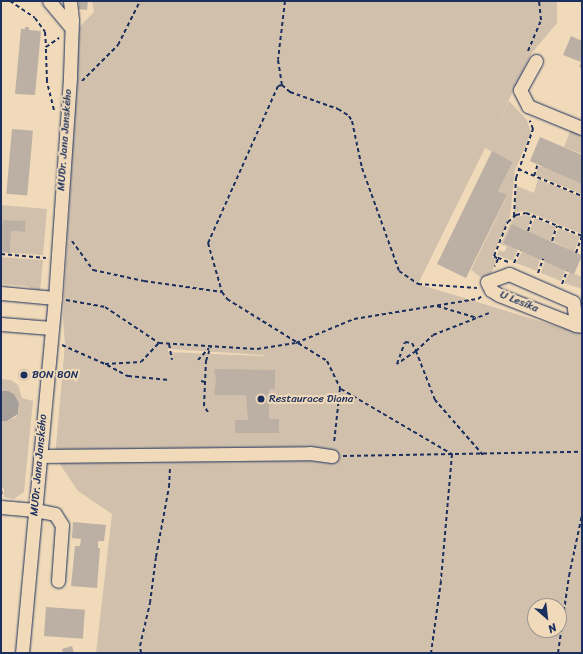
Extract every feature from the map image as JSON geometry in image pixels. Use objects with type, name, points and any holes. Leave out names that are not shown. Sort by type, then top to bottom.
[{"type":"street","points":[[49,1],[60,12],[66,32]]},
{"type":"street","name":"MUDr. Jana Janského","points":[[22,653],[55,298],[69,92],[66,32],[70,1]]},
{"type":"street","points":[[536,61],[520,90],[528,106],[582,128]]},
{"type":"street","name":"U Lesíka","points":[[509,274],[573,302],[579,326],[499,295],[489,286],[509,274]]},
{"type":"street","points":[[1,293],[55,298]]},
{"type":"street","points":[[1,324],[52,328]]},
{"type":"street","points":[[40,456],[171,456],[310,453],[332,456]]},
{"type":"street","points":[[1,507],[35,510],[55,514],[62,525],[58,582]]},
{"type":"path","points":[[10,1],[34,18],[45,32],[47,81],[56,115]]},
{"type":"path","points":[[69,92],[95,70],[118,45],[140,1]]},
{"type":"path","points":[[286,1],[278,60],[282,85],[290,92],[338,109],[349,116],[352,121],[362,168],[399,271],[418,284],[484,288],[489,286]]},
{"type":"path","points":[[46,48],[66,32]]},
{"type":"path","points":[[282,85],[278,86],[208,242],[222,292],[227,299],[327,361],[340,388],[332,456],[452,454],[483,455],[582,452]]},
{"type":"path","points":[[514,216],[518,169],[533,129],[529,118],[528,106]]},
{"type":"path","points":[[530,137],[535,138]]},
{"type":"path","points":[[534,176],[538,164]]},
{"type":"path","points":[[518,169],[582,196]]},
{"type":"path","points":[[494,256],[508,222],[514,216],[526,213],[582,236],[576,253]]},
{"type":"path","points":[[528,231],[533,216]]},
{"type":"path","points":[[60,225],[93,270],[144,281],[222,292]]},
{"type":"path","points":[[552,241],[558,226]]},
{"type":"path","points":[[514,264],[520,250]]},
{"type":"path","points":[[1,254],[50,259]]},
{"type":"path","points":[[494,256],[520,267]]},
{"type":"path","points":[[55,298],[105,307],[159,343],[257,349],[296,343],[354,319],[478,299],[489,286],[498,259],[494,256]]},
{"type":"path","points":[[538,274],[543,259]]},
{"type":"path","points":[[562,284],[567,271]]},
{"type":"path","points":[[532,272],[544,276]]},
{"type":"path","points":[[556,281],[569,286]]},
{"type":"path","points":[[435,306],[478,318]]},
{"type":"path","points":[[483,455],[435,400],[416,351],[412,343],[405,342],[397,364],[416,351],[433,335],[490,314]]},
{"type":"path","points":[[106,364],[141,362],[159,343]]},
{"type":"path","points":[[50,344],[65,345],[128,376],[168,380]]},
{"type":"path","points":[[169,344],[172,360]]},
{"type":"path","points":[[198,360],[211,346]]},
{"type":"path","points":[[208,412],[204,406],[205,382],[206,361],[211,346]]},
{"type":"path","points":[[201,381],[205,382]]},
{"type":"path","points":[[340,388],[452,454]]},
{"type":"path","points":[[431,653],[441,581],[452,454]]},
{"type":"path","points":[[141,653],[140,646],[150,603],[156,557],[169,487],[171,456]]},
{"type":"path","points":[[558,653],[569,576],[582,515]]},
{"type":"shaded area","points":[[92,1],[557,1],[557,23],[531,54],[495,129],[509,101],[527,120],[531,133],[515,170],[510,217],[492,257],[498,259],[487,282],[471,270],[507,196],[498,191],[513,162],[485,148],[418,284],[582,334],[582,653],[96,653],[112,514],[78,491],[55,457],[65,345],[63,317],[79,27],[94,12]],"holes":[[[168,349],[265,356],[168,352]]]},
{"type":"shaded area","points":[[571,129],[582,134],[582,154],[564,147]]},
{"type":"shaded area","points":[[539,166],[582,183],[582,194],[535,175]]},
{"type":"shaded area","points":[[538,179],[582,197],[582,234],[526,211],[514,211],[517,186],[534,193]]},
{"type":"shaded area","points":[[1,205],[47,209],[43,255],[10,253],[11,231],[25,232],[26,222],[3,220],[1,229]]},
{"type":"shaded area","points":[[525,215],[532,217],[527,230],[513,225],[517,251],[513,261],[497,255],[499,250],[504,252],[507,247],[501,244],[510,224],[515,217]]},
{"type":"shaded area","points":[[535,218],[556,227],[550,241],[529,232]]},
{"type":"shaded area","points":[[559,228],[580,237],[574,252],[553,241]]},
{"type":"shaded area","points":[[523,250],[540,258],[537,271],[516,263]]},
{"type":"shaded area","points":[[1,257],[43,260],[40,292],[27,286],[1,284]]},
{"type":"shaded area","points":[[547,260],[564,269],[565,272],[561,281],[541,273],[545,261]]},
{"type":"shaded area","points":[[570,272],[582,277],[582,289],[564,283]]},
{"type":"shaded area","points":[[1,379],[11,380],[18,385],[22,398],[33,401],[24,492],[14,499],[4,497],[4,488],[1,488],[1,421],[7,421],[16,417],[19,411],[19,403],[14,394],[1,391]]},
{"type":"shaded area","points":[[1,391],[8,391],[14,394],[19,403],[18,414],[7,421],[1,421]]},
{"type":"building","points":[[79,1],[88,1],[87,10],[79,9]]},
{"type":"building","points":[[25,27],[29,27],[29,30],[41,31],[35,95],[15,94],[21,29],[25,29]]},
{"type":"building","points":[[571,36],[582,41],[582,68],[579,67],[581,62],[563,55]]},
{"type":"building","points":[[12,129],[33,131],[27,196],[6,194]]},
{"type":"building","points":[[540,137],[582,155],[582,184],[530,161]]},
{"type":"building","points":[[492,151],[513,162],[498,191],[507,195],[466,278],[437,264]]},
{"type":"building","points":[[3,220],[26,221],[25,232],[11,231],[10,253],[1,252],[1,229]]},
{"type":"building","points":[[512,224],[582,255],[574,275],[503,243]]},
{"type":"building","points":[[22,369],[26,369],[30,375],[26,381],[22,381],[18,377],[18,373]]},
{"type":"building","points":[[214,369],[275,370],[275,389],[269,389],[269,419],[279,419],[279,433],[235,433],[235,420],[248,420],[246,395],[214,395],[216,379]]},
{"type":"building","points":[[73,522],[106,525],[104,541],[98,541],[98,548],[100,548],[97,588],[71,586],[75,546],[80,546],[81,539],[72,538]]},
{"type":"building","points":[[46,607],[85,610],[83,639],[44,636]]},
{"type":"building","points":[[72,646],[74,653],[63,653],[62,649]]},
{"type":"place","name":"BON BON","points":[[24,375]]},
{"type":"place","name":"Restaurace Diana","points":[[261,399]]}]
